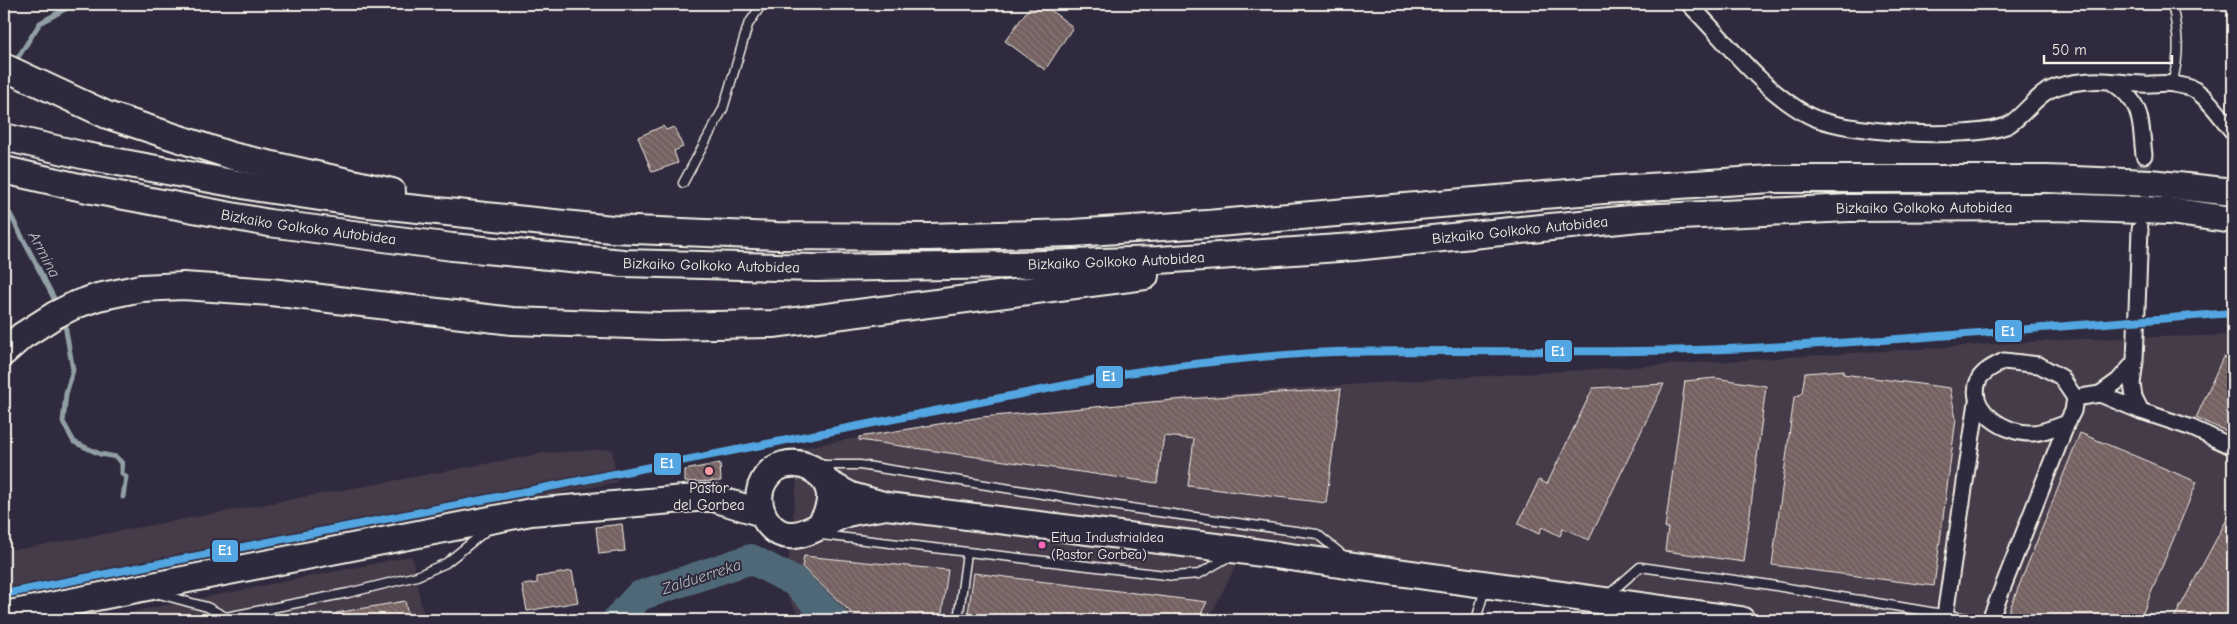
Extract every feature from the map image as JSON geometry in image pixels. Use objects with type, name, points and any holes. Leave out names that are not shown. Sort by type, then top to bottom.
[{"type":"highway","points":[[4,67],[107,115],[232,156],[294,172],[378,187],[465,213]]},
{"type":"highway","name":"Bizkaiko Golkoko Autobidea","points":[[4,137],[86,156],[259,188],[360,203],[612,229],[777,236],[929,237],[1073,233],[1207,224],[1603,190],[1770,179],[2048,179],[2150,183],[2233,192]]},
{"type":"highway","name":"Bizkaiko Golkoko Autobidea","points":[[4,170],[92,190],[269,223],[452,247],[623,263],[816,268],[1015,266],[1159,260],[1354,247],[1639,218],[1848,208],[2056,207],[2170,211],[2233,220]]},
{"type":"highway","points":[[4,352],[22,336],[55,315],[98,297],[141,288],[183,286],[271,292],[512,322],[660,326],[772,324],[1354,247]]},
{"type":"highway","points":[[4,615],[531,512],[619,503],[713,498],[743,490],[783,466],[803,464],[820,474],[826,482],[831,493],[831,505],[827,516],[813,530]]},
{"type":"highway","points":[[767,477],[759,494],[762,513],[767,522],[776,530],[785,534],[796,536],[848,513],[887,506]]},
{"type":"highway","points":[[826,482],[851,496],[887,506],[1240,550],[1741,620]]},
{"type":"highway","points":[[713,498],[762,513]]},
{"type":"street","points":[[1689,4],[1764,84],[1786,102],[1809,116],[1834,124],[1886,131],[1949,134],[1988,130],[2008,126],[2046,92],[2064,84],[2092,81],[2172,83],[2194,89],[2211,105],[2233,132]]},
{"type":"street","points":[[2112,82],[2128,93],[2138,106],[2144,155]]},
{"type":"street","points":[[2138,106],[2150,94],[2172,83]]},
{"type":"street","points":[[2140,228],[2135,361],[2132,384],[2134,397],[2141,411]]},
{"type":"street","points":[[1990,620],[2073,411],[2074,398],[2061,377],[2039,365],[2004,361],[1987,370],[1980,378],[1976,393],[1978,402],[1988,417],[1997,423],[2019,432],[2038,432],[2067,423]]},
{"type":"street","points":[[2074,398],[2100,394],[2118,381],[2135,361]]},
{"type":"street","points":[[2100,394],[2141,411],[2192,428],[2233,447]]},
{"type":"street","points":[[1945,615],[1978,402]]},
{"type":"lane","points":[[683,182],[723,109],[748,25],[762,4]]},
{"type":"lane","points":[[2172,4],[2177,27],[2179,62],[2172,83]]},
{"type":"lane","points":[[803,464],[860,465],[1137,509],[1317,534],[1357,567]]},
{"type":"lane","points":[[135,589],[207,607],[226,618],[348,593],[417,576],[446,563],[501,518]]},
{"type":"lane","points":[[813,530],[967,553],[1174,576],[1199,574],[1240,550]]},
{"type":"lane","points":[[958,620],[967,553]]},
{"type":"lane","points":[[1602,600],[1640,566],[1764,584],[1978,620]]},
{"type":"lane","points":[[1476,620],[1486,585]]},
{"type":"lane","points":[[267,609],[269,620]]},
{"type":"shaded area","points":[[2233,335],[2233,620],[1650,620],[1466,588],[1237,564],[1208,620],[802,620],[785,593],[800,448],[878,434],[983,417],[1177,398],[1373,383],[2077,339]]},
{"type":"shaded area","points":[[612,449],[617,482],[4,600],[4,549],[21,549],[544,453]]},
{"type":"shaded area","points":[[412,556],[424,620],[132,620],[136,611]]},
{"type":"building","points":[[1032,4],[1042,4],[1073,27],[1045,70],[1005,41]]},
{"type":"building","points":[[663,126],[666,130],[674,127],[683,147],[674,151],[678,163],[652,172],[638,137]]},
{"type":"building","points":[[2223,357],[2233,362],[2233,434],[2196,418]]},
{"type":"building","points":[[1844,370],[1843,374],[1950,388],[1956,419],[1934,586],[1772,565],[1794,398],[1802,393],[1805,373]]},
{"type":"building","points":[[1715,378],[1766,386],[1744,562],[1665,551],[1668,528],[1665,528],[1685,381]]},
{"type":"building","points":[[1664,384],[1589,540],[1563,528],[1560,536],[1542,527],[1539,534],[1518,524],[1539,480],[1547,484],[1593,388]]},
{"type":"building","points":[[1341,389],[1326,503],[1188,486],[1194,439],[1164,436],[1157,483],[859,440],[859,437],[982,417],[1186,399]]},
{"type":"building","points":[[2080,433],[2197,482],[2140,620],[2030,620],[2009,611]]},
{"type":"building","points":[[720,463],[721,481],[685,482],[685,470]]},
{"type":"building","points":[[2233,508],[2233,620],[2173,620]]},
{"type":"building","points":[[622,524],[625,551],[599,554],[596,527]]},
{"type":"building","points":[[804,556],[948,570],[941,620],[859,620],[802,567]]},
{"type":"building","points":[[572,571],[578,602],[527,611],[522,585],[537,583],[537,577]]},
{"type":"building","points":[[974,573],[1207,602],[1198,620],[967,620]]},
{"type":"building","points":[[405,601],[409,620],[337,620],[336,613]]},
{"type":"waterway","name":"Armina","points":[[17,59],[40,23],[74,4]]},
{"type":"waterway","name":"Armina","points":[[10,214],[58,306]]},
{"type":"waterway","name":"Armina","points":[[65,325],[73,370],[66,394],[63,422],[74,442],[100,454],[116,457],[122,463],[122,474],[126,477],[123,497]]},
{"type":"waterway","name":"Zalduerreka","points":[[617,620],[639,596],[751,559],[795,582],[834,620]]},
{"type":"tunnel","points":[[2141,217],[2144,155]]},
{"type":"transit line","name":"E1","points":[[4,594],[1128,373],[1179,366],[1256,357],[1334,352],[1629,351],[1790,346],[2233,313]]},
{"type":"place","name":"Pastor del Gorbea","points":[[709,471]]},
{"type":"place","name":"Eitua Industrialdea (Pastor Gorbea)","points":[[1042,545]]}]
